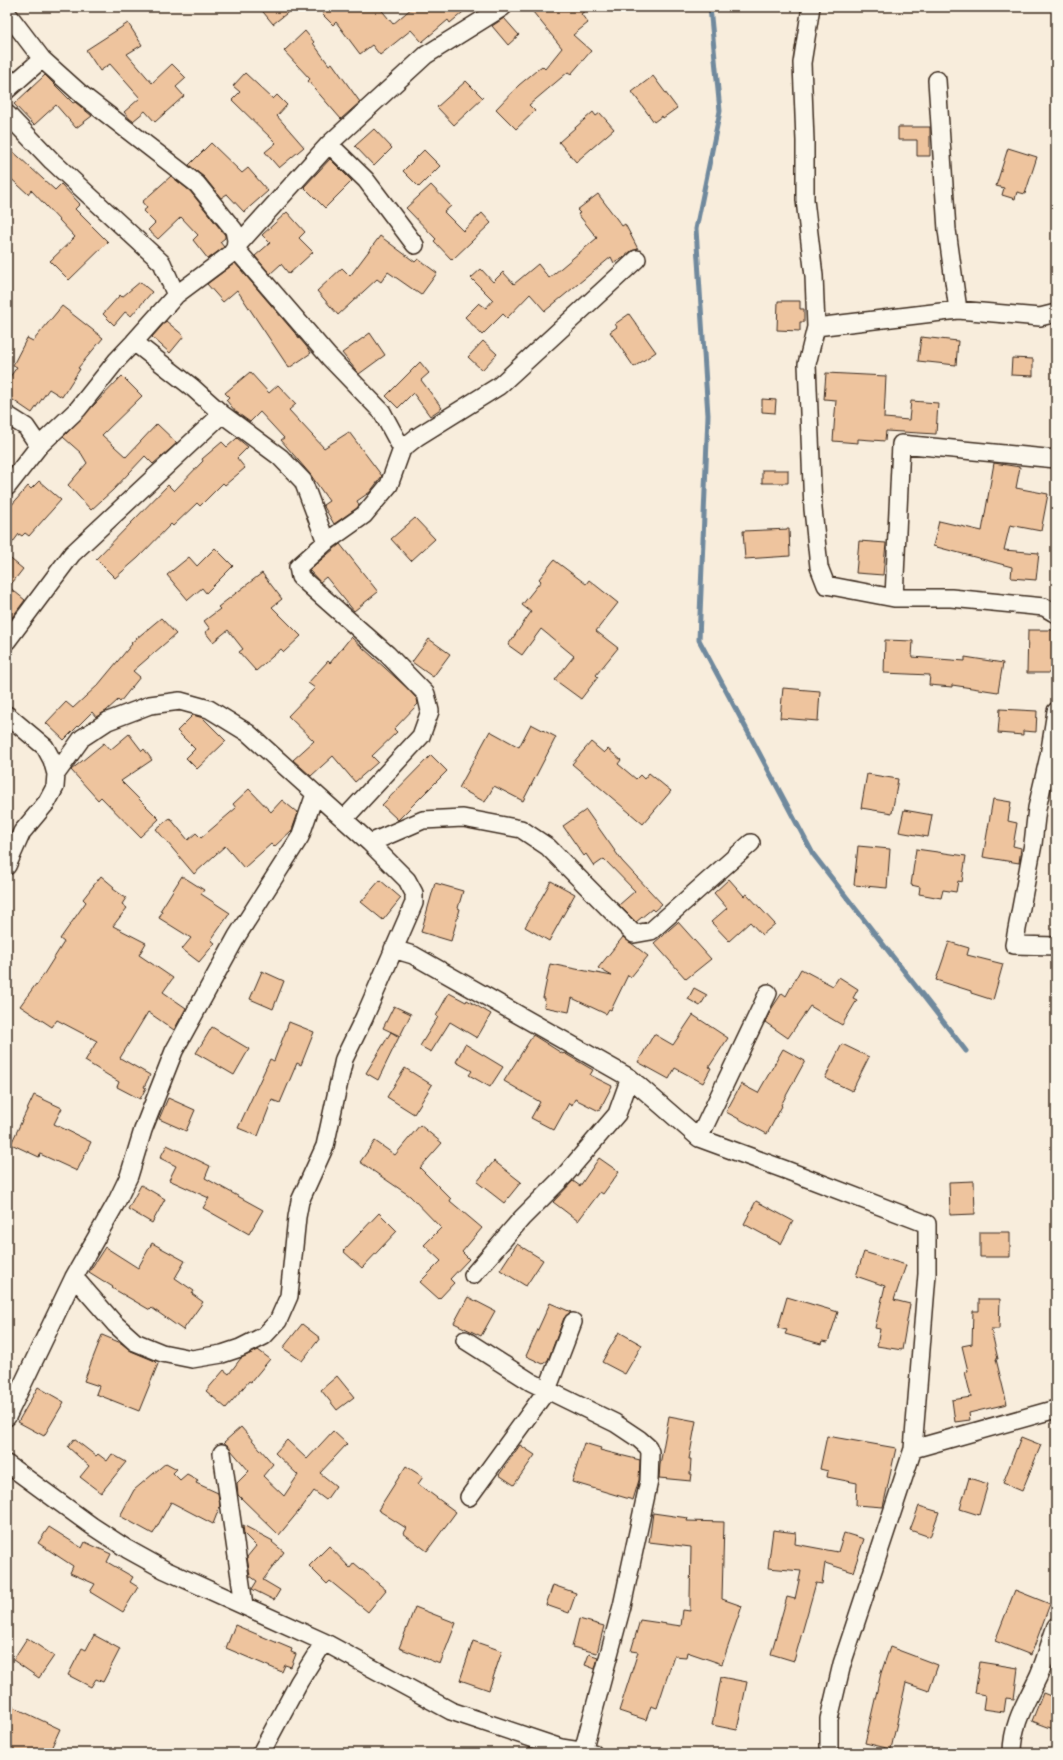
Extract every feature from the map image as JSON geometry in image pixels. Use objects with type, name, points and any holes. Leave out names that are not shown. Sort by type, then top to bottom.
[{"type":"street","points":[[7,487],[39,446],[78,409],[116,360],[176,295],[231,254],[329,144],[426,55],[503,7]]},
{"type":"street","points":[[811,7],[802,63],[805,141],[805,200],[814,276],[816,326],[807,364],[813,509],[819,568],[826,585],[894,598],[951,598],[1044,607],[1056,614]]},
{"type":"street","points":[[7,13],[42,59],[81,94],[197,184],[234,230],[236,240],[235,248],[329,357],[382,412],[402,449]]},
{"type":"street","points":[[7,90],[42,59]]},
{"type":"street","points":[[937,80],[947,230],[958,310]]},
{"type":"street","points":[[7,114],[52,160],[162,263],[176,295]]},
{"type":"street","points":[[329,144],[366,180],[415,245]]},
{"type":"street","points":[[344,819],[421,736],[430,711],[426,694],[387,654],[300,577],[298,568],[326,542],[364,514],[389,485],[402,449],[417,437],[499,386],[637,259]]},
{"type":"street","points":[[816,326],[958,310],[1040,317],[1056,313]]},
{"type":"street","points":[[134,342],[193,388],[222,414],[280,457],[303,481],[326,542]]},
{"type":"street","points":[[7,641],[72,554],[222,414]]},
{"type":"street","points":[[7,415],[26,427],[39,446]]},
{"type":"street","points":[[894,598],[901,444],[1056,459]]},
{"type":"street","points":[[56,774],[82,738],[108,721],[150,705],[180,701],[209,709],[248,734],[344,819],[407,880],[414,893],[414,903],[344,1059],[325,1146],[300,1201],[289,1296],[278,1321],[264,1336],[240,1348],[222,1354],[192,1359],[162,1353],[135,1342],[115,1324],[74,1277]]},
{"type":"street","points":[[1056,711],[1049,756],[1037,808],[1033,844],[1014,945],[1056,946]]},
{"type":"street","points":[[7,715],[45,747],[52,760],[56,774],[55,787],[47,802],[22,832],[7,866]]},
{"type":"street","points":[[7,1417],[74,1277],[116,1203],[129,1176],[143,1130],[174,1051],[237,936],[300,837],[316,794]]},
{"type":"street","points":[[370,843],[423,820],[463,818],[520,829],[548,847],[634,934],[651,931],[751,843]]},
{"type":"street","points":[[393,949],[413,954],[630,1078],[699,1138],[927,1224],[927,1274],[913,1449],[842,1664],[829,1719],[829,1753]]},
{"type":"street","points":[[699,1138],[768,993]]},
{"type":"street","points":[[473,1275],[522,1218],[565,1175],[617,1114],[630,1078]]},
{"type":"street","points":[[469,1497],[548,1390],[573,1322]]},
{"type":"street","points":[[7,1464],[92,1526],[127,1549],[165,1570],[324,1642],[451,1712],[562,1748],[588,1752],[650,1481],[650,1452],[648,1447],[639,1439],[615,1423],[531,1382],[465,1340]]},
{"type":"street","points":[[913,1449],[1056,1409]]},
{"type":"street","points":[[222,1453],[244,1605]]},
{"type":"street","points":[[1012,1753],[1012,1740],[1017,1721],[1039,1674],[1056,1626]]},
{"type":"street","points":[[261,1753],[299,1682],[324,1642]]},
{"type":"building","points":[[259,7],[295,7],[273,24]]},
{"type":"building","points":[[324,7],[379,7],[393,24],[413,7],[469,7],[450,23],[448,20],[422,42],[411,30],[380,55],[372,45],[360,54],[336,22],[333,25],[322,14],[327,10]]},
{"type":"building","points":[[529,7],[590,7],[581,14],[588,23],[573,35],[591,51],[571,74],[568,72],[529,105],[535,111],[516,129],[496,109],[519,85],[542,66],[545,69],[562,48]]},
{"type":"building","points":[[504,18],[519,35],[508,45],[492,26]]},
{"type":"building","points":[[128,23],[142,45],[127,54],[152,83],[172,64],[186,78],[176,87],[184,96],[155,122],[145,111],[133,121],[130,119],[124,112],[140,98],[110,64],[100,71],[86,50]]},
{"type":"building","points":[[305,31],[329,65],[332,63],[360,102],[341,119],[308,81],[310,79],[284,51]]},
{"type":"building","points":[[245,73],[273,99],[277,95],[287,105],[277,116],[304,147],[279,168],[265,152],[276,143],[232,100],[240,92],[233,86]]},
{"type":"building","points":[[45,75],[73,103],[75,102],[92,116],[76,128],[56,105],[34,125],[14,104]]},
{"type":"building","points":[[653,76],[677,108],[663,118],[662,116],[654,122],[632,92]]},
{"type":"building","points":[[466,81],[483,98],[454,125],[437,107]]},
{"type":"building","points":[[593,112],[596,116],[600,113],[614,129],[576,162],[559,142]]},
{"type":"building","points":[[898,127],[930,127],[930,156],[917,156],[917,140],[898,140]]},
{"type":"building","points":[[374,129],[392,148],[374,166],[355,146]]},
{"type":"building","points":[[211,143],[242,173],[248,168],[268,191],[244,212],[227,194],[221,198],[205,178],[189,165]]},
{"type":"building","points":[[7,146],[55,190],[61,184],[80,204],[75,209],[108,242],[69,280],[50,261],[75,237],[31,190],[28,194],[7,175]]},
{"type":"building","points":[[1008,148],[1037,157],[1025,194],[1017,192],[1015,199],[1002,195],[1004,188],[996,186]]},
{"type":"building","points":[[424,150],[440,166],[419,187],[403,171]]},
{"type":"building","points":[[330,159],[352,181],[325,208],[304,187]]},
{"type":"building","points":[[171,176],[190,191],[225,235],[225,238],[220,242],[224,247],[208,259],[193,240],[198,235],[181,217],[158,239],[148,230],[155,223],[143,211],[147,208],[142,202]]},
{"type":"building","points":[[431,185],[451,206],[444,212],[463,231],[482,213],[491,223],[452,260],[434,241],[436,239],[406,208]]},
{"type":"building","points":[[598,194],[622,226],[625,224],[638,249],[631,251],[614,263],[611,257],[545,311],[530,294],[507,318],[503,314],[482,335],[465,317],[479,303],[486,308],[493,300],[471,278],[481,269],[493,282],[503,272],[514,284],[538,264],[549,278],[597,238],[578,214],[580,213],[577,210]]},
{"type":"building","points":[[287,212],[305,232],[299,238],[313,252],[289,274],[281,264],[270,274],[255,256],[270,243],[262,235]]},
{"type":"building","points":[[380,236],[415,262],[418,259],[437,273],[421,295],[388,272],[381,282],[377,279],[338,315],[317,291],[342,268],[350,276]]},
{"type":"building","points":[[235,263],[311,353],[289,368],[237,290],[223,302],[207,284]]},
{"type":"building","points":[[140,282],[152,292],[131,316],[125,312],[114,325],[103,314],[120,295],[122,297]]},
{"type":"building","points":[[778,301],[800,301],[800,309],[804,309],[804,322],[800,322],[800,331],[777,330]]},
{"type":"building","points":[[62,306],[103,338],[78,368],[80,369],[62,397],[49,389],[32,413],[7,396],[7,381],[17,367],[13,365],[27,338],[33,341]]},
{"type":"building","points":[[629,314],[656,352],[634,367],[610,332],[617,327],[615,324]]},
{"type":"building","points":[[166,321],[184,336],[170,353],[152,337]]},
{"type":"building","points":[[370,333],[385,355],[359,374],[342,353]]},
{"type":"building","points":[[921,337],[958,341],[956,365],[918,361]]},
{"type":"building","points":[[483,341],[497,354],[482,370],[468,357]]},
{"type":"building","points":[[1012,358],[1033,359],[1033,376],[1011,375]]},
{"type":"building","points":[[420,362],[429,373],[421,380],[442,408],[430,416],[413,393],[398,408],[386,396]]},
{"type":"building","points":[[250,372],[269,393],[278,385],[296,404],[289,410],[324,448],[349,432],[382,476],[370,492],[357,501],[359,505],[357,508],[334,524],[323,505],[329,501],[310,474],[281,440],[284,438],[260,412],[250,422],[236,412],[226,400],[229,397],[225,393]]},
{"type":"building","points":[[826,373],[886,376],[884,418],[909,420],[911,401],[938,403],[936,434],[886,431],[885,441],[858,439],[858,443],[833,441],[836,400],[824,399]]},
{"type":"building","points":[[122,376],[142,396],[102,435],[126,457],[157,424],[177,443],[153,464],[145,456],[113,490],[91,510],[68,485],[87,463],[81,453],[63,437]]},
{"type":"building","points":[[762,399],[776,400],[775,413],[762,412]]},
{"type":"building","points":[[237,438],[248,447],[237,458],[245,468],[225,485],[223,483],[200,506],[197,503],[173,526],[171,524],[138,558],[115,578],[96,559],[168,485],[174,491],[203,461],[202,459],[222,442],[227,447]]},
{"type":"building","points":[[994,463],[1020,467],[1016,488],[1048,494],[1041,531],[1010,525],[1004,550],[1039,553],[1036,580],[1011,578],[1012,567],[933,546],[939,521],[982,531]]},
{"type":"building","points":[[762,470],[788,470],[788,483],[762,483]]},
{"type":"building","points":[[39,481],[61,500],[29,536],[25,533],[22,536],[19,534],[7,550],[7,516],[12,510],[10,507],[28,486],[31,489]]},
{"type":"building","points":[[415,518],[435,539],[411,561],[391,539]]},
{"type":"building","points":[[789,529],[790,556],[745,559],[743,531]]},
{"type":"building","points":[[859,541],[886,543],[883,575],[856,573]]},
{"type":"building","points":[[340,544],[378,592],[354,611],[326,577],[320,582],[309,570]]},
{"type":"building","points":[[215,548],[233,566],[206,593],[202,588],[188,600],[167,575],[189,557],[197,566]]},
{"type":"building","points":[[7,556],[23,569],[9,587],[25,600],[7,624]]},
{"type":"building","points":[[554,560],[586,584],[589,580],[618,603],[596,631],[618,648],[596,675],[598,677],[581,699],[555,680],[574,656],[541,629],[522,655],[508,645],[531,612],[522,605],[541,581],[539,579]]},
{"type":"building","points":[[262,573],[282,599],[272,607],[301,636],[284,652],[281,649],[256,671],[239,652],[243,649],[228,630],[213,642],[205,632],[210,629],[204,621],[220,609],[218,607]]},
{"type":"building","points":[[161,618],[176,634],[133,671],[140,677],[120,702],[118,700],[106,711],[96,717],[92,712],[64,740],[46,723],[66,702],[73,708],[98,685],[132,644],[131,643]]},
{"type":"building","points":[[1028,630],[1055,630],[1055,673],[1027,673]]},
{"type":"building","points":[[351,637],[407,688],[417,699],[418,704],[394,729],[397,732],[372,756],[378,762],[355,782],[333,756],[311,776],[293,760],[314,741],[288,716],[315,688],[308,683],[328,661],[330,663]]},
{"type":"building","points":[[429,639],[450,654],[433,677],[412,662]]},
{"type":"building","points":[[885,640],[913,641],[912,657],[965,661],[965,657],[1003,663],[998,692],[952,685],[952,687],[929,685],[930,675],[884,673]]},
{"type":"building","points":[[783,688],[820,691],[818,721],[780,718]]},
{"type":"building","points":[[1000,709],[1037,711],[1036,732],[1023,731],[1023,735],[998,733]]},
{"type":"building","points":[[193,715],[203,718],[226,741],[197,769],[186,758],[195,749],[177,731]]},
{"type":"building","points":[[531,724],[556,737],[523,801],[494,786],[485,802],[459,788],[490,731],[519,747]]},
{"type":"building","points":[[129,734],[142,751],[144,749],[152,760],[121,781],[159,819],[140,837],[101,797],[98,800],[71,770],[104,743],[110,750]]},
{"type":"building","points":[[591,742],[604,753],[608,749],[621,760],[618,764],[636,779],[640,775],[644,779],[649,773],[671,791],[643,824],[572,764]]},
{"type":"building","points":[[431,755],[447,771],[398,820],[382,805]]},
{"type":"building","points":[[867,774],[898,779],[892,813],[861,808]]},
{"type":"building","points":[[249,789],[271,812],[282,800],[298,813],[292,830],[274,847],[271,844],[244,868],[225,846],[194,874],[156,829],[170,818],[188,840],[196,833],[201,838],[236,808],[233,804]]},
{"type":"building","points":[[993,799],[1011,802],[1008,821],[1017,823],[1013,846],[1021,848],[1019,863],[983,857]]},
{"type":"building","points":[[586,810],[622,861],[662,904],[654,911],[652,909],[636,922],[619,905],[635,891],[604,859],[594,866],[586,854],[584,856],[563,826]]},
{"type":"building","points":[[904,810],[932,815],[928,837],[899,832]]},
{"type":"building","points":[[858,846],[890,849],[887,888],[854,885]]},
{"type":"building","points":[[916,849],[966,856],[962,882],[958,881],[956,892],[943,890],[941,898],[919,894],[920,887],[911,885]]},
{"type":"building","points":[[101,876],[114,887],[113,889],[126,898],[122,904],[127,908],[113,926],[146,943],[139,955],[173,978],[163,992],[186,1008],[174,1030],[148,1012],[120,1058],[150,1075],[144,1087],[146,1088],[140,1099],[117,1087],[119,1082],[85,1061],[97,1041],[57,1020],[52,1027],[20,1006],[36,984],[37,985],[64,942],[60,939],[86,902],[83,899]]},
{"type":"building","points":[[182,876],[204,890],[201,894],[230,913],[211,940],[215,943],[199,962],[182,949],[191,938],[159,918],[162,912],[160,911]]},
{"type":"building","points":[[729,879],[744,896],[747,894],[775,924],[762,935],[750,922],[729,941],[711,922],[727,908],[714,893]]},
{"type":"building","points":[[380,880],[401,898],[383,920],[361,902]]},
{"type":"building","points":[[551,881],[575,894],[549,941],[525,927]]},
{"type":"building","points":[[435,883],[463,891],[458,908],[460,909],[451,941],[421,932]]},
{"type":"building","points":[[678,922],[711,959],[686,979],[654,943]]},
{"type":"building","points":[[623,937],[648,956],[631,977],[628,975],[611,1010],[609,1009],[606,1014],[572,998],[569,1012],[544,1007],[545,998],[543,998],[550,964],[612,976],[598,968]]},
{"type":"building","points":[[949,942],[969,948],[967,955],[1003,964],[993,1000],[971,993],[971,991],[936,980]]},
{"type":"building","points":[[801,969],[833,986],[839,977],[858,989],[853,998],[857,1000],[842,1025],[810,1006],[788,1038],[765,1022],[782,993],[786,996]]},
{"type":"building","points":[[262,971],[284,981],[273,1009],[250,999]]},
{"type":"building","points":[[694,988],[707,995],[700,1006],[688,999]]},
{"type":"building","points":[[449,993],[466,1002],[467,1000],[491,1014],[477,1038],[450,1022],[431,1052],[420,1046],[438,1017],[436,1016]]},
{"type":"building","points":[[394,1006],[411,1014],[400,1036],[383,1028]]},
{"type":"building","points":[[693,1015],[728,1038],[709,1067],[711,1068],[703,1083],[675,1068],[669,1079],[638,1062],[654,1034],[673,1045]]},
{"type":"building","points":[[289,1022],[314,1032],[301,1065],[297,1063],[280,1103],[272,1100],[258,1136],[238,1128],[270,1059],[274,1061]]},
{"type":"building","points":[[212,1027],[249,1049],[234,1075],[196,1053]]},
{"type":"building","points":[[391,1032],[399,1037],[378,1080],[366,1073]]},
{"type":"building","points":[[533,1035],[563,1054],[564,1053],[593,1070],[590,1075],[612,1086],[599,1111],[575,1099],[572,1105],[569,1103],[554,1130],[531,1118],[540,1102],[504,1081]]},
{"type":"building","points":[[465,1044],[503,1067],[490,1087],[469,1075],[472,1071],[456,1062]]},
{"type":"building","points":[[842,1044],[869,1057],[852,1091],[825,1078]]},
{"type":"building","points":[[783,1049],[805,1061],[767,1134],[726,1112],[741,1084],[758,1093]]},
{"type":"building","points":[[405,1068],[432,1085],[414,1114],[387,1097]]},
{"type":"building","points":[[34,1095],[62,1108],[54,1124],[91,1142],[77,1171],[40,1154],[39,1157],[11,1144]]},
{"type":"building","points":[[168,1098],[195,1110],[186,1131],[159,1119]]},
{"type":"building","points":[[420,1125],[442,1143],[420,1168],[451,1199],[450,1201],[482,1228],[462,1252],[469,1259],[450,1279],[454,1283],[439,1299],[420,1282],[441,1261],[424,1245],[441,1228],[410,1196],[360,1162],[375,1141],[395,1155]]},
{"type":"building","points":[[167,1145],[210,1166],[205,1178],[263,1210],[249,1234],[203,1208],[209,1198],[169,1180],[176,1166],[160,1158]]},
{"type":"building","points":[[599,1158],[619,1172],[603,1194],[600,1192],[578,1221],[553,1202],[573,1181],[580,1186]]},
{"type":"building","points":[[494,1161],[521,1182],[504,1203],[477,1182]]},
{"type":"building","points":[[974,1181],[975,1214],[950,1215],[949,1182]]},
{"type":"building","points":[[141,1185],[165,1199],[152,1223],[128,1209]]},
{"type":"building","points":[[756,1201],[793,1221],[781,1244],[744,1224]]},
{"type":"building","points":[[379,1213],[397,1231],[362,1268],[343,1251]]},
{"type":"building","points":[[980,1232],[1010,1232],[1010,1257],[980,1257]]},
{"type":"building","points":[[152,1243],[185,1261],[175,1278],[194,1291],[192,1294],[203,1302],[183,1330],[152,1308],[150,1310],[112,1288],[113,1287],[89,1272],[105,1247],[138,1268]]},
{"type":"building","points":[[517,1244],[543,1260],[526,1286],[500,1270]]},
{"type":"building","points":[[864,1252],[906,1265],[894,1300],[910,1304],[902,1350],[877,1346],[880,1329],[875,1328],[885,1286],[856,1276]]},
{"type":"building","points":[[468,1297],[495,1311],[481,1336],[454,1323]]},
{"type":"building","points":[[787,1297],[838,1312],[828,1342],[822,1341],[821,1344],[785,1334],[787,1330],[778,1328]]},
{"type":"building","points":[[979,1299],[1000,1299],[999,1329],[991,1329],[998,1359],[996,1359],[1007,1404],[969,1413],[970,1420],[955,1422],[952,1400],[971,1397],[965,1372],[968,1371],[962,1346],[972,1344],[973,1311],[979,1311]]},
{"type":"building","points":[[550,1303],[571,1312],[564,1318],[548,1360],[543,1364],[526,1356]]},
{"type":"building","points":[[302,1324],[320,1338],[302,1361],[283,1348]]},
{"type":"building","points":[[619,1332],[642,1345],[625,1374],[602,1362]]},
{"type":"building","points":[[102,1335],[121,1343],[131,1351],[155,1361],[158,1364],[139,1411],[96,1394],[99,1386],[84,1381]]},
{"type":"building","points":[[258,1350],[270,1359],[251,1382],[249,1381],[226,1408],[206,1391],[224,1370],[229,1374],[241,1358]]},
{"type":"building","points":[[337,1376],[354,1397],[337,1410],[321,1390]]},
{"type":"building","points":[[38,1387],[64,1402],[44,1436],[18,1422]]},
{"type":"building","points":[[669,1416],[696,1421],[689,1459],[691,1459],[691,1481],[659,1478]]},
{"type":"building","points":[[241,1427],[273,1464],[263,1476],[284,1496],[298,1475],[275,1453],[287,1440],[307,1459],[333,1431],[347,1444],[320,1473],[336,1486],[326,1500],[314,1491],[279,1535],[238,1495],[237,1483],[249,1471],[224,1442]]},
{"type":"building","points":[[827,1436],[896,1448],[883,1507],[856,1505],[857,1483],[827,1477],[828,1471],[820,1469]]},
{"type":"building","points":[[1021,1437],[1041,1445],[1022,1491],[1003,1483]]},
{"type":"building","points":[[74,1439],[96,1456],[98,1454],[107,1461],[112,1454],[126,1462],[101,1493],[80,1477],[89,1466],[68,1447]]},
{"type":"building","points":[[584,1443],[601,1448],[600,1450],[640,1460],[639,1480],[633,1500],[572,1482]]},
{"type":"building","points":[[520,1445],[535,1455],[514,1485],[499,1475]]},
{"type":"building","points":[[166,1463],[177,1469],[173,1473],[180,1480],[187,1474],[198,1480],[196,1483],[218,1493],[220,1506],[213,1524],[171,1502],[153,1534],[120,1516],[134,1490]]},
{"type":"building","points":[[406,1466],[423,1477],[418,1484],[456,1512],[427,1551],[403,1533],[406,1528],[378,1510]]},
{"type":"building","points":[[969,1478],[988,1484],[979,1515],[960,1509]]},
{"type":"building","points":[[919,1506],[939,1512],[930,1537],[910,1530]]},
{"type":"building","points":[[653,1513],[688,1518],[687,1521],[724,1522],[722,1599],[742,1606],[722,1664],[687,1652],[686,1657],[674,1656],[657,1708],[651,1706],[646,1720],[619,1711],[638,1652],[631,1651],[640,1620],[681,1626],[683,1610],[690,1611],[691,1547],[649,1542]]},
{"type":"building","points":[[243,1525],[273,1541],[272,1542],[284,1552],[263,1580],[280,1590],[274,1600],[252,1589],[257,1581],[250,1576],[247,1557],[256,1546],[244,1534]]},
{"type":"building","points":[[49,1527],[82,1548],[85,1542],[111,1554],[107,1562],[133,1577],[130,1582],[138,1587],[123,1612],[90,1592],[95,1584],[70,1573],[73,1566],[38,1543]]},
{"type":"building","points":[[773,1530],[796,1533],[795,1544],[838,1552],[844,1533],[864,1539],[853,1572],[825,1563],[822,1584],[816,1583],[794,1661],[771,1654],[787,1597],[795,1599],[801,1571],[768,1568]]},
{"type":"building","points":[[329,1546],[350,1568],[354,1563],[386,1590],[368,1612],[330,1581],[327,1584],[309,1566]]},
{"type":"building","points":[[553,1585],[576,1593],[569,1613],[546,1605]]},
{"type":"building","points":[[1015,1590],[1050,1604],[1031,1655],[995,1641]]},
{"type":"building","points":[[415,1607],[456,1623],[440,1664],[399,1648]]},
{"type":"building","points":[[579,1619],[604,1626],[597,1653],[572,1647]]},
{"type":"building","points":[[235,1625],[292,1649],[291,1652],[296,1654],[291,1667],[285,1665],[282,1672],[226,1648]]},
{"type":"building","points":[[94,1635],[120,1649],[103,1682],[96,1679],[91,1687],[68,1675],[82,1648],[86,1650]]},
{"type":"building","points":[[27,1638],[54,1656],[39,1678],[13,1660]]},
{"type":"building","points":[[473,1641],[502,1651],[489,1690],[460,1680]]},
{"type":"building","points":[[890,1647],[938,1665],[929,1691],[906,1683],[891,1749],[865,1743],[881,1673]]},
{"type":"building","points":[[589,1654],[598,1657],[595,1669],[585,1665]]},
{"type":"building","points":[[980,1662],[1018,1668],[1014,1699],[1006,1698],[1004,1712],[983,1709],[985,1695],[975,1693]]},
{"type":"building","points":[[721,1677],[747,1682],[737,1730],[712,1725]]},
{"type":"building","points":[[1043,1693],[1056,1698],[1056,1730],[1032,1721]]},
{"type":"building","points":[[7,1704],[60,1729],[49,1753],[7,1753]]},
{"type":"waterway","points":[[710,7],[720,111],[696,229],[708,415],[699,640],[813,854],[966,1051]]}]
